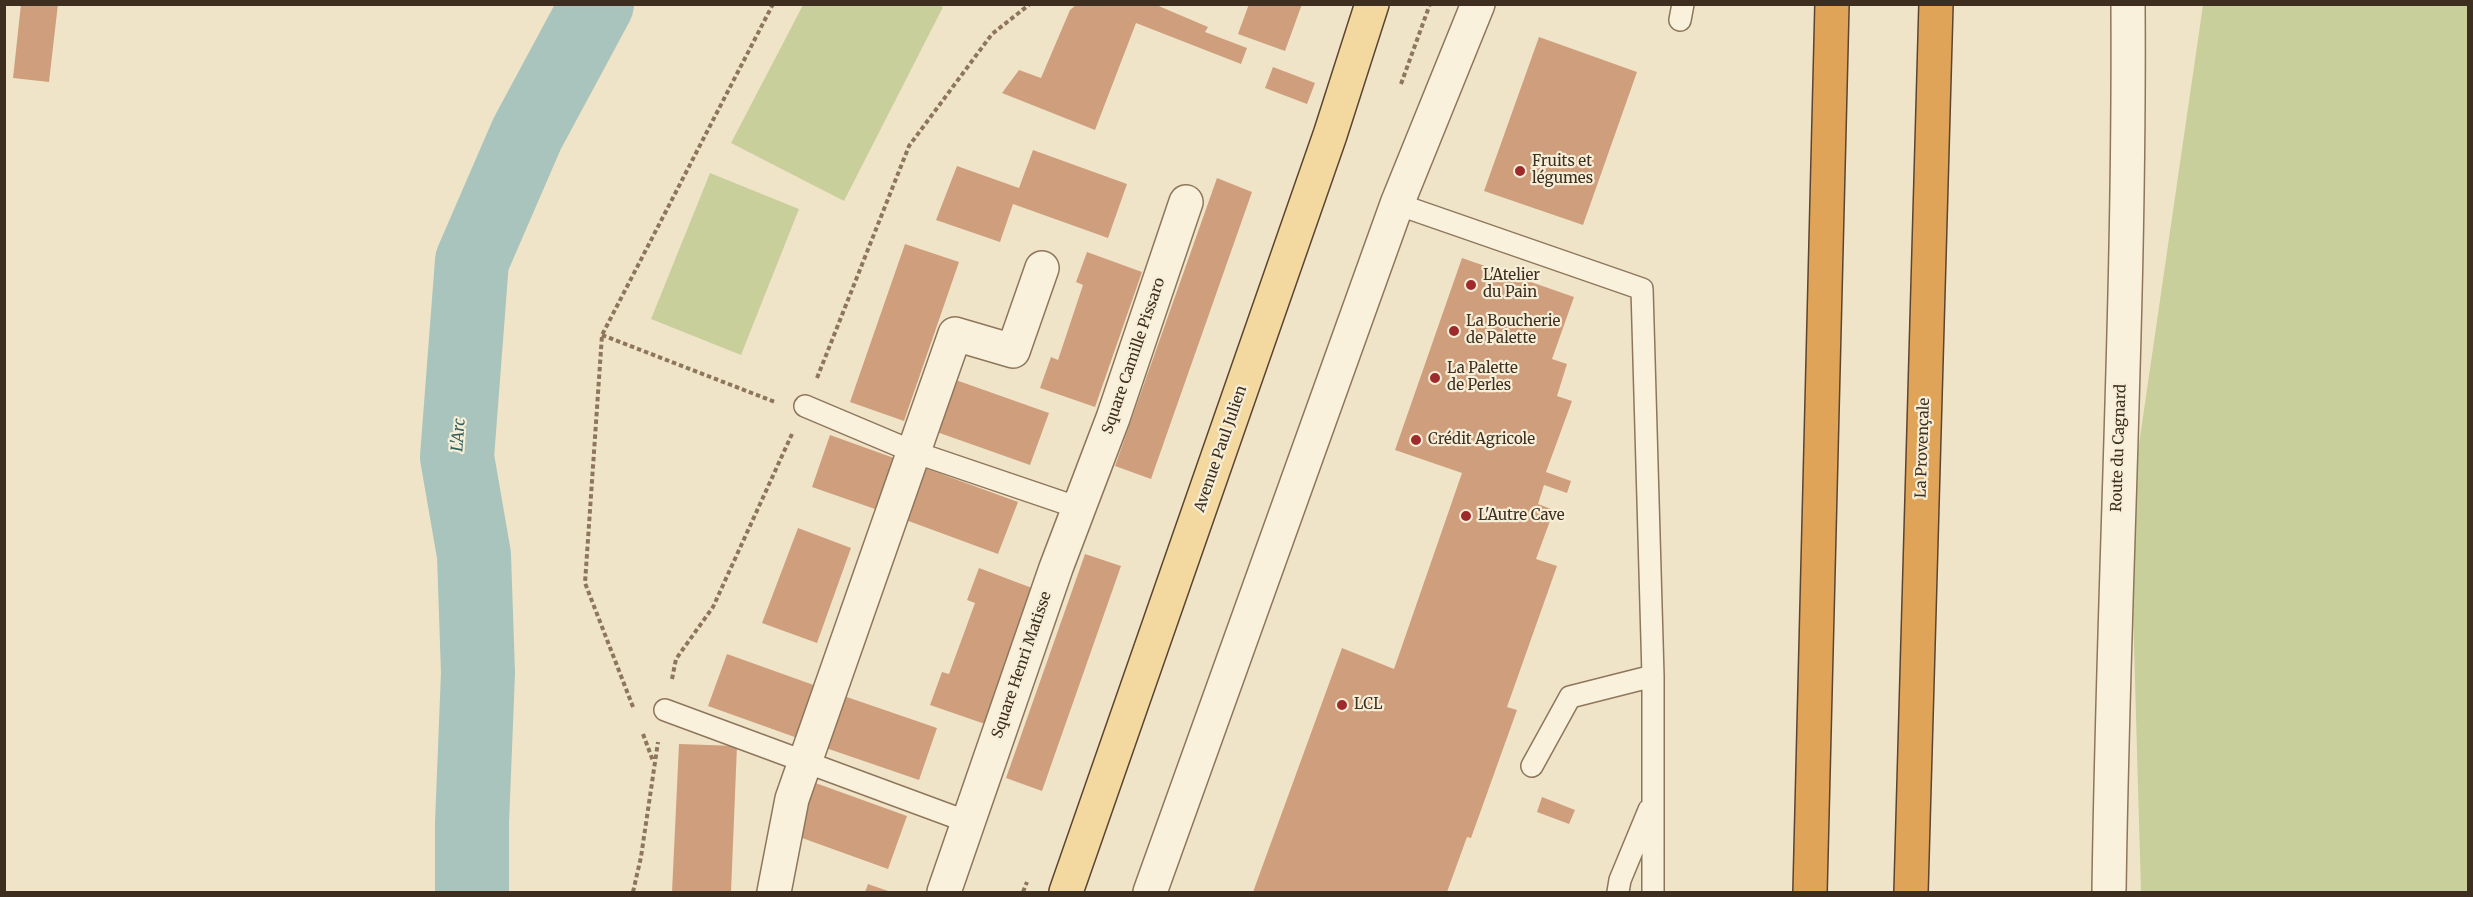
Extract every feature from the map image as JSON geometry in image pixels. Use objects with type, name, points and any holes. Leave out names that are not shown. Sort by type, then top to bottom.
[{"type":"highway","points":[[1810,892],[1832,4]]},
{"type":"highway","name":"La Provençale","points":[[1911,892],[1936,4]]},
{"type":"main road","name":"Avenue Paul Julien","points":[[1066,892],[1330,135],[1372,4]]},
{"type":"street","points":[[1150,892],[1397,204],[1478,4]]},
{"type":"street","name":"Route du Cagnard","points":[[2109,892],[2112,660],[2129,157],[2128,4]]},
{"type":"street","name":"Square Camille Pissaro","points":[[1079,508],[1113,418],[1186,202]]},
{"type":"street","points":[[774,892],[792,799],[955,334],[1013,351],[1042,268]]},
{"type":"street","name":"Square Henri Matisse","points":[[944,892],[1079,508]]},
{"type":"lane","points":[[1397,204],[1642,289],[1653,676],[1653,892]]},
{"type":"lane","points":[[806,406],[914,452],[1079,508]]},
{"type":"lane","points":[[1532,766],[1570,697],[1653,676]]},
{"type":"lane","points":[[665,710],[968,822]]},
{"type":"lane","points":[[1618,892],[1620,880],[1652,801]]},
{"type":"path","points":[[636,717],[585,583],[602,334],[773,4]]},
{"type":"path","points":[[602,334],[780,404]]},
{"type":"path","points":[[640,728],[653,761]]},
{"type":"green space","points":[[803,5],[939,5],[943,7],[844,201],[731,143]]},
{"type":"green space","points":[[2203,5],[2468,5],[2468,892],[2141,892],[2130,506]]},
{"type":"green space","points":[[710,173],[799,209],[741,355],[651,319]]},
{"type":"building","points":[[21,4],[58,4],[49,82],[13,78]]},
{"type":"building","points":[[1077,4],[1154,4],[1208,27],[1205,32],[1247,48],[1241,64],[1136,23],[1095,130],[1002,93],[1019,70],[1041,78],[1070,10]]},
{"type":"building","points":[[1249,4],[1302,4],[1285,51],[1238,34]]},
{"type":"building","points":[[1539,37],[1637,72],[1583,225],[1484,191]]},
{"type":"building","points":[[1273,67],[1315,83],[1307,104],[1265,88]]},
{"type":"building","points":[[1033,150],[1127,184],[1108,238],[1013,204],[1000,242],[936,220],[957,166],[1019,188]]},
{"type":"building","points":[[1217,178],[1252,192],[1151,479],[1115,466]]},
{"type":"building","points":[[905,244],[959,262],[904,421],[850,402]]},
{"type":"building","points":[[1087,252],[1142,272],[1095,407],[1040,388],[1051,357],[1058,360],[1083,285],[1076,282]]},
{"type":"building","points":[[1462,258],[1574,297],[1552,359],[1567,364],[1557,396],[1572,401],[1546,472],[1571,481],[1567,493],[1544,485],[1538,504],[1554,510],[1536,559],[1557,566],[1507,707],[1517,710],[1471,838],[1467,837],[1447,892],[1253,892],[1342,648],[1394,669],[1462,473],[1395,450]]},
{"type":"building","points":[[953,379],[1049,413],[1030,465],[934,431]]},
{"type":"building","points":[[830,435],[894,458],[875,509],[812,487]]},
{"type":"building","points":[[922,467],[1018,502],[998,554],[903,519]]},
{"type":"building","points":[[798,528],[851,548],[817,643],[762,623]]},
{"type":"building","points":[[1085,554],[1121,566],[1042,791],[1006,778]]},
{"type":"building","points":[[979,568],[1032,588],[985,724],[930,705],[942,672],[949,674],[975,603],[967,600]]},
{"type":"building","points":[[727,654],[822,688],[803,740],[708,706]]},
{"type":"building","points":[[841,695],[937,728],[919,780],[823,747]]},
{"type":"building","points":[[679,744],[737,746],[731,892],[672,892]]},
{"type":"building","points":[[810,781],[907,816],[888,869],[791,834]]},
{"type":"building","points":[[1542,797],[1575,810],[1569,824],[1537,812]]},
{"type":"building","points":[[868,884],[891,892],[865,892]]},
{"type":"waterway","name":"L'Arc","points":[[472,892],[472,823],[478,673],[474,555],[457,457],[472,261],[527,134],[597,4]]},
{"type":"place","name":"Fruits et légumes","points":[[1520,171]]},
{"type":"place","name":"L'Atelier du Pain","points":[[1471,285]]},
{"type":"place","name":"La Boucherie de Palette","points":[[1454,331]]},
{"type":"place","name":"La Palette de Perles","points":[[1435,378]]},
{"type":"place","name":"Crédit Agricole","points":[[1416,440]]},
{"type":"place","name":"L'Autre Cave","points":[[1466,516]]},
{"type":"place","name":"LCL","points":[[1342,705]]}]
